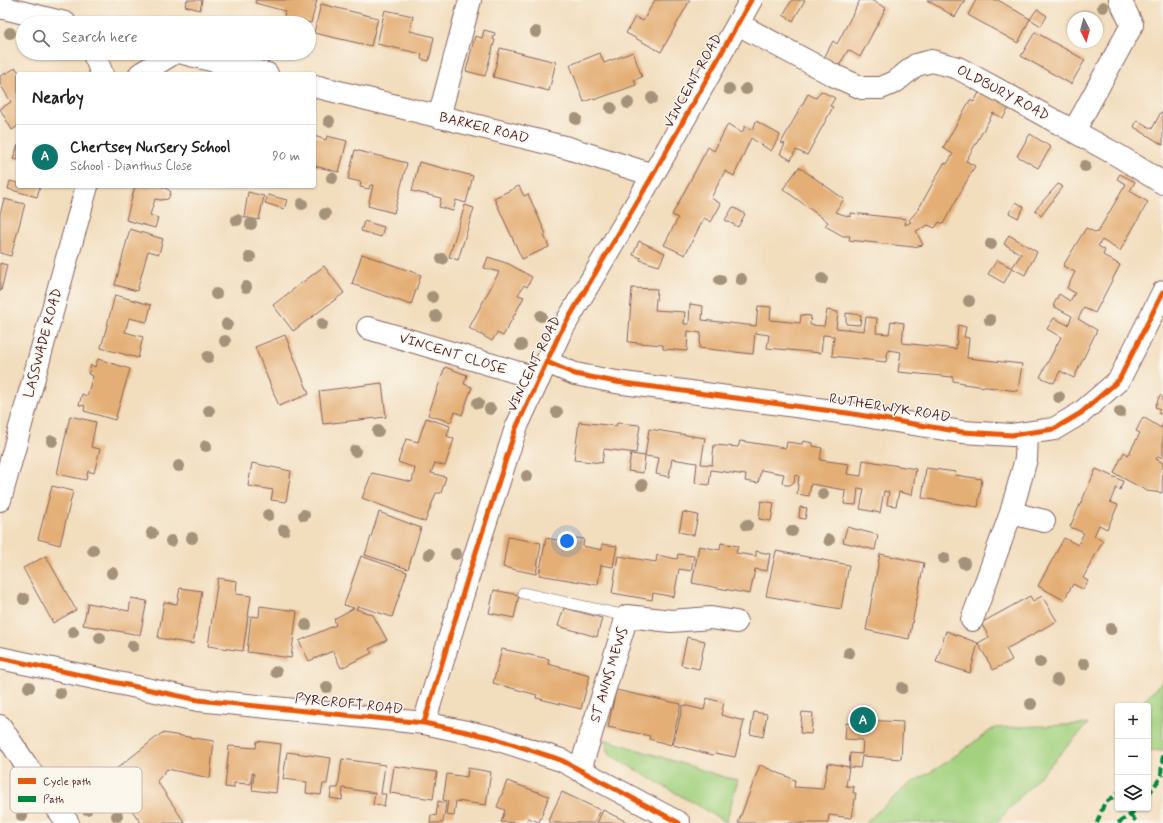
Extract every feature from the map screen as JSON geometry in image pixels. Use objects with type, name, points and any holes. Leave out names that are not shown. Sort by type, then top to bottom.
[{"type":"street","points":[[439,117],[470,0]]},
{"type":"street","name":"VINCENT ROAD","points":[[424,724],[467,580],[516,428],[560,333],[653,175],[752,0]]},
{"type":"street","points":[[1074,131],[1132,25],[1120,0]]},
{"type":"street","points":[[0,7],[37,16]]},
{"type":"street","name":"OLDBURY ROAD","points":[[738,24],[832,75],[862,88],[881,88],[895,82],[916,65],[932,61],[958,68],[1119,156],[1163,183]]},
{"type":"street","points":[[96,60],[101,72]]},
{"type":"street","points":[[143,72],[163,60]]},
{"type":"street","points":[[211,60],[259,72]]},
{"type":"street","name":"BARKER ROAD","points":[[316,86],[568,148],[653,175]]},
{"type":"street","name":"LASSWADE ROAD","points":[[0,500],[86,188]]},
{"type":"street","name":"RUTHERWYK ROAD","points":[[543,371],[575,374],[616,382],[847,413],[962,432],[1012,435],[1054,429],[1082,413],[1119,380],[1163,292]]},
{"type":"street","name":"VINCENT CLOSE","points":[[368,328],[543,371]]},
{"type":"street","points":[[972,620],[1011,513],[1026,458],[1027,433]]},
{"type":"street","points":[[1011,513],[1044,521]]},
{"type":"street","name":"ST ANNS MEWS","points":[[580,770],[628,616],[671,621],[711,618],[736,622]]},
{"type":"street","name":"PYRCROFT ROAD","points":[[0,658],[198,700],[424,724],[490,737],[561,760],[679,823]]},
{"type":"street","points":[[0,726],[27,767]]},
{"type":"street","points":[[61,813],[68,823]]},
{"type":"lane","points":[[523,593],[628,616]]},
{"type":"green space","points":[[1163,680],[1163,751],[1151,750],[1151,703],[1143,702]]},
{"type":"green space","points":[[1088,724],[996,823],[865,823],[908,785],[941,766],[994,728]]},
{"type":"green space","points":[[604,739],[724,777],[738,780],[726,822],[610,755]]},
{"type":"building","points":[[187,0],[202,0],[200,10],[185,6]]},
{"type":"building","points":[[256,0],[317,0],[313,16],[284,16],[285,11],[255,3]]},
{"type":"building","points":[[655,0],[690,0],[661,52],[626,33],[635,17],[643,21]]},
{"type":"building","points":[[792,0],[805,0],[793,21],[783,15]]},
{"type":"building","points":[[860,0],[871,0],[886,8],[860,57],[848,50],[839,66],[824,58],[833,41],[837,44]]},
{"type":"building","points":[[927,0],[965,0],[955,17]]},
{"type":"building","points":[[976,0],[998,0],[1030,19],[1018,43],[968,15]]},
{"type":"building","points":[[321,4],[378,18],[371,46],[316,33],[316,25]]},
{"type":"building","points":[[1037,9],[1047,16],[1041,26],[1030,19]]},
{"type":"building","points":[[385,10],[413,16],[410,31],[434,37],[429,61],[421,59],[422,54],[377,44]]},
{"type":"building","points":[[484,30],[495,33],[493,39],[495,40],[485,76],[466,71],[475,36],[482,38]]},
{"type":"building","points":[[1035,32],[1085,60],[1071,84],[1021,56]]},
{"type":"building","points":[[500,48],[556,62],[549,91],[493,77]]},
{"type":"building","points":[[633,52],[642,77],[634,80],[636,85],[594,100],[594,98],[584,102],[570,65],[600,53],[604,63]]},
{"type":"building","points":[[16,68],[19,72],[16,72],[16,127],[12,130],[0,109],[11,102],[0,84],[0,76]]},
{"type":"building","points":[[982,87],[1011,105],[1003,118],[993,113],[966,161],[975,166],[943,224],[939,222],[935,228],[928,225],[916,231],[923,245],[913,247],[849,240],[850,236],[843,236],[825,226],[828,222],[783,189],[799,167],[844,199],[835,212],[851,217],[851,213],[906,219],[905,225],[911,222],[909,220],[918,210],[944,163],[947,164],[953,154],[943,148],[970,100],[974,102]]},
{"type":"building","points":[[821,91],[835,98],[830,106],[833,107],[807,155],[796,150],[791,160],[780,154],[785,144],[781,143],[808,94],[816,98]]},
{"type":"building","points":[[1161,112],[1163,113],[1163,145],[1134,127],[1137,120],[1152,129]]},
{"type":"building","points":[[756,121],[780,135],[771,151],[751,138],[734,176],[725,171],[711,198],[721,204],[711,222],[704,218],[685,255],[664,245],[678,218],[672,215],[708,147],[714,151],[728,124],[742,133],[745,126],[753,130]]},
{"type":"building","points":[[1030,134],[1051,147],[1038,168],[1017,156]]},
{"type":"building","points":[[327,136],[347,141],[339,172],[316,166],[316,137],[326,140]]},
{"type":"building","points":[[355,150],[407,163],[394,213],[368,206],[373,185],[370,185],[369,189],[360,187],[361,182],[348,179]]},
{"type":"building","points":[[16,151],[16,160],[13,159]]},
{"type":"building","points":[[419,162],[473,176],[466,203],[456,200],[453,211],[439,207],[441,198],[412,191]]},
{"type":"building","points":[[1120,174],[1135,182],[1130,191],[1148,202],[1120,251],[1102,240],[1098,246],[1105,250],[1103,255],[1120,265],[1095,313],[1084,308],[1078,319],[1097,330],[1074,378],[1060,371],[1054,383],[1040,377],[1061,337],[1047,329],[1054,318],[1068,325],[1072,316],[1053,306],[1059,294],[1070,301],[1075,293],[1067,288],[1075,272],[1063,266],[1086,228],[1097,233],[1126,184],[1117,179]]},
{"type":"building","points":[[10,181],[16,182],[16,188],[39,188],[37,197],[8,189]]},
{"type":"building","points":[[1058,184],[1063,187],[1041,216],[1035,210]]},
{"type":"building","points":[[519,186],[524,196],[528,194],[546,234],[544,235],[549,247],[522,259],[494,198]]},
{"type":"building","points":[[134,188],[166,188],[171,192],[168,199],[155,199],[150,215],[158,218],[155,228],[126,220]]},
{"type":"building","points":[[248,192],[264,196],[259,220],[244,217]]},
{"type":"building","points":[[268,195],[287,200],[284,209],[265,203]]},
{"type":"building","points":[[4,199],[25,204],[11,256],[0,253],[0,214]]},
{"type":"building","points":[[1016,202],[1024,207],[1018,218],[1009,213]]},
{"type":"building","points":[[465,205],[474,208],[458,260],[449,257]]},
{"type":"building","points":[[733,207],[745,214],[738,227],[725,220]]},
{"type":"building","points":[[364,221],[384,227],[381,237],[361,231]]},
{"type":"building","points":[[130,229],[163,239],[159,254],[148,251],[137,291],[115,285]]},
{"type":"building","points":[[1009,235],[1037,252],[1025,275],[1012,268],[1021,254],[1004,244]]},
{"type":"building","points":[[639,241],[665,253],[659,266],[640,260],[641,258],[633,255]]},
{"type":"building","points":[[362,254],[421,275],[411,305],[352,284]]},
{"type":"building","points":[[488,257],[509,264],[532,277],[527,287],[524,285],[518,295],[524,297],[503,336],[497,333],[492,341],[469,328],[499,272],[484,268]]},
{"type":"building","points":[[997,260],[1012,268],[1004,283],[988,274]]},
{"type":"building","points":[[0,263],[7,265],[1,291],[0,291]]},
{"type":"building","points":[[324,266],[344,293],[293,331],[273,305]]},
{"type":"building","points":[[632,288],[657,289],[655,310],[685,312],[684,324],[689,324],[690,304],[703,306],[702,320],[756,326],[758,306],[771,307],[770,320],[800,323],[801,315],[811,316],[810,325],[824,326],[827,310],[838,312],[836,328],[864,331],[866,317],[877,318],[876,333],[889,334],[891,321],[904,323],[902,343],[956,349],[958,325],[966,327],[964,337],[969,338],[967,358],[1022,364],[1018,391],[963,384],[964,383],[953,381],[953,377],[898,372],[901,352],[888,350],[886,362],[832,356],[834,336],[823,335],[821,353],[767,348],[769,335],[755,333],[753,354],[699,348],[701,333],[688,331],[687,351],[663,349],[663,345],[628,342]]},
{"type":"building","points":[[115,295],[151,305],[147,322],[129,318],[125,332],[143,337],[138,358],[101,348]]},
{"type":"building","points":[[846,313],[861,315],[860,325],[846,324]]},
{"type":"building","points":[[285,335],[309,394],[279,406],[255,347]]},
{"type":"building","points":[[98,359],[130,369],[115,420],[84,411],[85,406],[79,405],[82,394],[87,396],[93,376],[88,374],[91,365],[95,367]]},
{"type":"building","points":[[445,367],[467,375],[464,384],[472,387],[462,415],[455,412],[451,422],[428,415]]},
{"type":"building","points":[[382,383],[386,417],[323,424],[319,391]]},
{"type":"building","points":[[1160,395],[1163,398],[1163,415],[1158,413],[1160,409],[1155,407]]},
{"type":"building","points":[[70,416],[96,422],[91,447],[100,449],[94,473],[88,471],[86,480],[57,474]]},
{"type":"building","points":[[1143,417],[1161,428],[1163,423],[1163,458],[1158,456],[1156,459],[1163,463],[1162,493],[1147,491],[1114,473],[1124,452],[1128,455],[1140,433],[1136,431]]},
{"type":"building","points":[[426,418],[450,426],[447,436],[454,439],[445,466],[435,463],[431,473],[446,477],[441,493],[436,493],[425,522],[362,498],[372,473],[412,482],[415,468],[398,462],[406,439],[418,442]]},
{"type":"building","points":[[579,422],[616,426],[617,423],[640,425],[636,453],[604,449],[602,463],[574,460]]},
{"type":"building","points":[[649,429],[705,438],[701,464],[712,465],[714,445],[738,447],[740,441],[786,448],[787,442],[802,444],[803,441],[813,443],[813,446],[822,448],[820,460],[849,464],[847,474],[861,476],[863,460],[916,469],[912,495],[899,492],[896,506],[887,505],[889,492],[884,491],[880,513],[860,509],[864,489],[858,488],[856,505],[844,504],[845,490],[811,484],[809,496],[797,494],[799,476],[795,475],[794,482],[790,485],[785,485],[782,482],[784,474],[761,470],[758,483],[745,481],[746,475],[711,470],[709,485],[695,483],[697,463],[672,459],[669,477],[656,474],[659,458],[645,456]]},
{"type":"building","points":[[631,454],[645,456],[643,473],[628,471]]},
{"type":"building","points":[[252,463],[291,471],[286,502],[271,500],[273,490],[248,486]]},
{"type":"building","points":[[926,468],[956,472],[955,475],[982,479],[978,507],[922,498]]},
{"type":"building","points":[[1096,469],[1123,481],[1120,490],[1116,488],[1110,502],[1118,505],[1107,529],[1099,525],[1094,536],[1103,541],[1083,578],[1088,581],[1083,589],[1073,584],[1064,600],[1038,586],[1064,538],[1078,545],[1084,533],[1070,527]]},
{"type":"building","points":[[52,486],[73,491],[60,545],[38,539]]},
{"type":"building","points":[[761,501],[774,503],[771,521],[759,519]]},
{"type":"building","points":[[800,507],[807,508],[805,519],[799,518]]},
{"type":"building","points":[[379,512],[421,528],[408,569],[365,555]]},
{"type":"building","points":[[683,512],[698,515],[694,535],[679,532]]},
{"type":"building","points":[[847,527],[878,535],[875,550],[843,542]]},
{"type":"building","points":[[508,537],[541,543],[536,574],[503,567]]},
{"type":"building","points":[[568,537],[584,539],[583,546],[602,550],[602,544],[617,546],[613,567],[601,565],[598,585],[539,575],[546,538],[568,542]]},
{"type":"building","points":[[721,543],[738,546],[736,553],[756,556],[756,551],[770,554],[767,571],[755,569],[750,594],[692,583],[699,546],[720,550]]},
{"type":"building","points":[[776,551],[849,565],[841,609],[766,596]]},
{"type":"building","points":[[678,554],[694,556],[691,571],[679,569],[674,597],[653,593],[652,600],[612,593],[618,556],[656,562],[657,555],[677,559]]},
{"type":"building","points":[[880,554],[924,563],[909,639],[866,630]]},
{"type":"building","points":[[46,556],[76,610],[53,623],[23,568]]},
{"type":"building","points":[[361,556],[407,572],[392,617],[358,606],[356,609],[373,615],[387,640],[369,649],[372,653],[341,668],[333,651],[309,661],[299,641],[336,625],[334,619],[354,608],[344,605]]},
{"type":"building","points":[[218,578],[237,581],[236,594],[251,596],[243,651],[208,646]]},
{"type":"building","points":[[180,588],[202,591],[193,644],[158,638],[164,602],[177,604]]},
{"type":"building","points":[[494,590],[519,595],[514,618],[489,613]]},
{"type":"building","points":[[1030,596],[1033,601],[1042,596],[1057,621],[1006,649],[1012,660],[993,670],[978,643],[989,637],[981,623]]},
{"type":"building","points":[[131,598],[147,601],[140,635],[83,625],[88,603],[129,611]]},
{"type":"building","points":[[260,606],[297,611],[291,658],[247,652],[251,616],[259,617]]},
{"type":"building","points":[[564,608],[602,618],[597,637],[558,626]]},
{"type":"building","points":[[946,631],[978,643],[970,673],[936,662]]},
{"type":"building","points":[[687,637],[705,641],[699,669],[681,665]]},
{"type":"building","points":[[502,649],[549,659],[548,664],[590,675],[581,709],[536,698],[537,695],[493,683]]},
{"type":"building","points":[[616,690],[681,704],[671,745],[649,739],[650,736],[608,727]]},
{"type":"building","points":[[707,698],[724,703],[721,715],[744,721],[735,757],[715,753],[713,755],[673,745],[683,705],[704,710]]},
{"type":"building","points":[[754,712],[767,714],[763,737],[750,734]]},
{"type":"building","points":[[802,712],[813,713],[811,734],[800,733]]},
{"type":"building","points":[[865,720],[903,722],[901,759],[862,756],[860,768],[849,767],[850,753],[862,754],[863,740],[845,739],[846,723],[864,725]]},
{"type":"building","points":[[162,733],[214,741],[210,778],[167,769],[157,781],[185,823],[141,823],[134,813],[142,813],[142,767],[119,767]]},
{"type":"building","points":[[257,741],[281,744],[276,793],[252,790],[254,774],[252,773],[251,784],[234,783],[234,788],[225,787],[229,746],[256,748]]},
{"type":"building","points":[[287,752],[331,758],[327,784],[323,784],[321,795],[306,793],[307,782],[283,779]]},
{"type":"building","points":[[342,759],[385,765],[381,794],[386,794],[384,806],[373,805],[375,793],[343,788],[342,800],[330,798],[332,788],[338,788]]},
{"type":"building","points":[[828,763],[849,767],[846,786],[854,787],[853,793],[856,793],[852,818],[829,815],[828,823],[738,823],[760,765],[795,780],[794,787],[823,789]]},
{"type":"building","points":[[394,766],[437,772],[433,799],[390,793]]},
{"type":"building","points":[[468,768],[491,772],[486,805],[456,801],[454,816],[446,815],[448,801],[443,800],[447,774],[467,777]]},
{"type":"building","points":[[507,781],[549,796],[539,822],[528,818],[526,823],[501,822],[505,810],[497,807]]},
{"type":"building","points":[[562,792],[600,810],[594,823],[552,823],[548,821]]},
{"type":"building","points":[[438,801],[446,803],[443,823],[430,823],[431,815],[436,816]]},
{"type":"building","points":[[603,810],[629,823],[597,823]]},
{"type":"marked path","points":[[1161,775],[1163,752]]},
{"type":"marked path","points":[[1151,791],[1163,774]]},
{"type":"marked path","points":[[1097,823],[1104,804],[1115,795]]},
{"type":"marked path","points":[[1118,823],[1134,811]]},
{"type":"marked path","points":[[1130,815],[1138,823]]},
{"type":"cycle path","points":[[424,723],[467,580],[516,428],[560,333],[653,175],[751,0]]},
{"type":"cycle path","points":[[547,362],[575,374],[616,382],[847,413],[962,432],[1012,435],[1054,429],[1081,413],[1119,380],[1163,292]]},
{"type":"cycle path","points":[[0,658],[198,700],[424,723],[490,737],[561,760],[679,823]]},
{"type":"place","name":"Chertsey Nursery School","points":[[863,720]]}]
